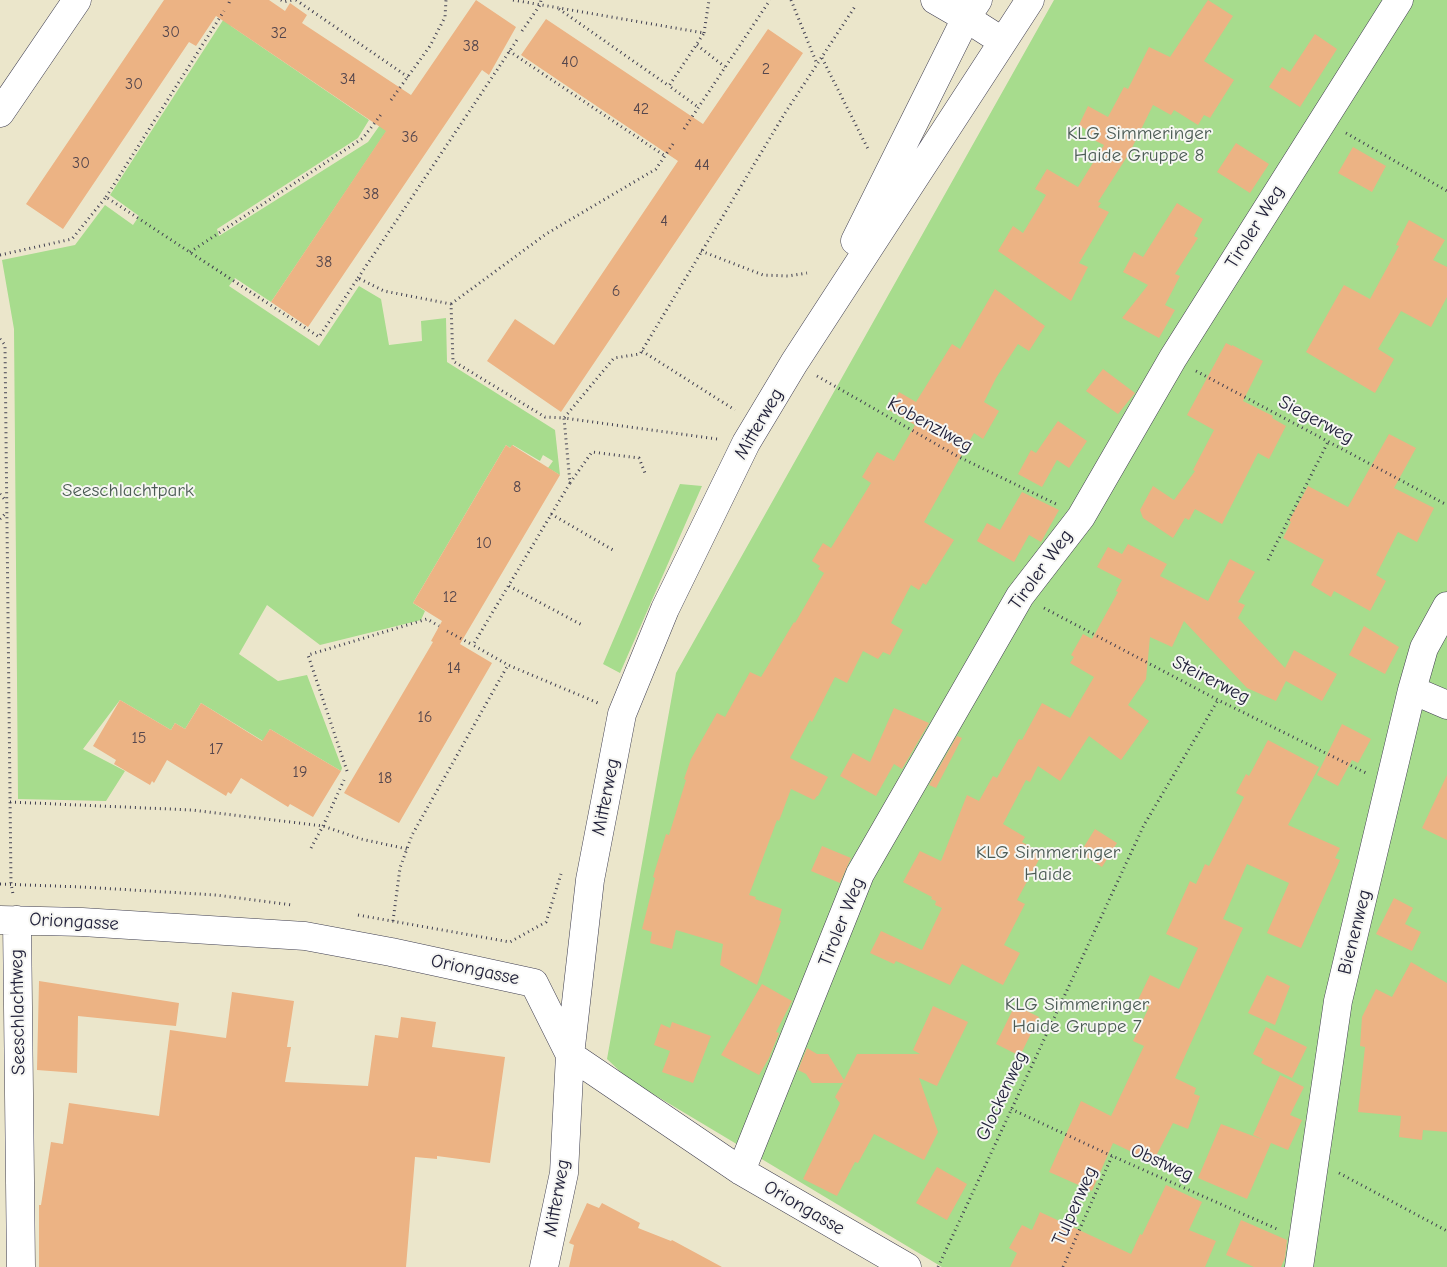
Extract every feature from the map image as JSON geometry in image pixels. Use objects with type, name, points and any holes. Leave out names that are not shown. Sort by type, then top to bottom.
[{"type":"street","points":[[0,113],[77,0]]},
{"type":"street","points":[[935,0],[972,9],[1002,41]]},
{"type":"street","name":"Mitterweg","points":[[544,1267],[564,1173],[570,1055],[590,880],[622,714],[665,609],[746,443],[794,363],[1030,0]]},
{"type":"street","name":"Tiroler Weg","points":[[741,1171],[860,874],[1020,596],[1081,517],[1173,358],[1399,0]]},
{"type":"street","name":"Mitterweg","points":[[794,363],[972,9]]},
{"type":"street","name":"Bienenweg","points":[[1301,1254],[1338,1001],[1391,785],[1412,690],[1424,648],[1447,606]]},
{"type":"street","points":[[1412,690],[1447,705]]},
{"type":"street","name":"Oriongasse","points":[[8,920],[304,936],[391,952],[534,983],[570,1055],[741,1171],[908,1267]]},
{"type":"street","name":"Seeschlachtweg","points":[[8,920],[20,1267]]},
{"type":"path","points":[[281,0],[284,2],[292,0]]},
{"type":"path","points":[[296,0],[301,1],[408,78]]},
{"type":"path","points":[[392,100],[430,46],[445,17],[446,0]]},
{"type":"path","points":[[513,0],[540,2],[557,8],[704,34]]},
{"type":"path","points":[[669,86],[704,34],[709,0]]},
{"type":"path","points":[[684,129],[770,0]]},
{"type":"path","points":[[791,0],[817,65]]},
{"type":"path","points":[[522,31],[540,2]]},
{"type":"path","points":[[570,483],[564,418],[614,358],[640,354],[785,113],[856,5]]},
{"type":"path","points":[[557,8],[698,107]]},
{"type":"path","points":[[0,254],[72,239],[106,197],[224,11]]},
{"type":"path","points":[[106,197],[319,337],[517,40]]},
{"type":"path","points":[[697,45],[725,67]]},
{"type":"path","points":[[510,51],[665,156]]},
{"type":"path","points":[[821,58],[870,153]]},
{"type":"path","points":[[190,252],[363,138],[383,112]]},
{"type":"path","points":[[1323,119],[1447,192]]},
{"type":"path","points":[[358,278],[384,291],[450,304],[546,234],[656,169],[675,141]]},
{"type":"path","points":[[701,251],[763,275],[788,276],[807,273]]},
{"type":"path","points":[[450,304],[453,361],[545,417],[718,439]]},
{"type":"path","points":[[0,339],[5,346],[11,884],[8,920]]},
{"type":"path","points":[[642,351],[740,413]]},
{"type":"path","name":"Siegerweg","points":[[1173,358],[1447,505]]},
{"type":"path","name":"Kobenzlweg","points":[[794,363],[957,456],[1081,517]]},
{"type":"path","points":[[1268,560],[1328,442]]},
{"type":"path","points":[[473,645],[570,483],[592,452],[639,458],[645,473]]},
{"type":"path","points":[[0,494],[6,501]]},
{"type":"path","points":[[0,519],[6,512]]},
{"type":"path","points":[[551,514],[613,550]]},
{"type":"path","points":[[509,586],[582,625]]},
{"type":"path","name":"Steirerweg","points":[[1020,596],[1218,700],[1391,785]]},
{"type":"path","points":[[347,771],[308,655],[427,619],[439,626]]},
{"type":"path","points":[[447,631],[508,665],[602,705]]},
{"type":"path","points":[[393,921],[400,868],[412,835],[508,665]]},
{"type":"path","name":"Glockenweg","points":[[938,1267],[1144,825],[1218,700]]},
{"type":"path","points":[[311,848],[344,780]]},
{"type":"path","points":[[10,802],[192,810],[323,826],[361,838],[407,849]]},
{"type":"path","points":[[354,915],[510,942],[546,922],[563,867]]},
{"type":"path","points":[[0,884],[216,895],[298,906]]},
{"type":"path","name":"Obstweg","points":[[1011,1109],[1112,1156],[1301,1254]]},
{"type":"path","name":"Tulpenweg","points":[[1063,1267],[1112,1156]]},
{"type":"path","points":[[1315,1160],[1447,1230]]},
{"type":"green space","name":"KLG Simmeringer Haide","points":[[1054,0],[1447,0],[1447,1267],[942,1267],[628,1079],[607,1059],[676,673]]},
{"type":"green space","name":"Seeschlachtpark","points":[[227,14],[231,26],[369,120],[358,138],[217,229],[219,236],[368,142],[387,115],[394,120],[271,302],[235,278],[229,286],[319,346],[359,286],[381,299],[389,345],[422,341],[421,321],[446,318],[447,362],[555,430],[560,475],[548,468],[553,461],[543,455],[540,461],[513,445],[510,448],[506,445],[413,603],[425,611],[421,620],[320,645],[267,605],[239,654],[278,681],[307,675],[342,768],[341,771],[270,729],[263,741],[201,703],[185,729],[175,723],[171,730],[120,700],[83,749],[125,771],[106,801],[18,799],[14,329],[2,260],[75,245],[105,205],[133,225],[139,216],[110,195]]},
{"type":"green space","points":[[680,484],[702,486],[620,673],[603,664]]},
{"type":"building","points":[[164,0],[269,0],[285,11],[290,3],[307,15],[302,23],[411,95],[476,0],[516,27],[489,75],[482,70],[308,327],[271,302],[386,131],[216,16],[196,46],[189,42],[63,229],[26,204]]},
{"type":"building","points":[[1208,0],[1233,16],[1204,61],[1234,80],[1210,118],[1204,115],[1198,125],[1174,110],[1171,115],[1153,105],[1130,152],[1098,202],[1101,203],[1098,207],[1109,212],[1079,263],[1088,267],[1071,301],[998,251],[1013,226],[1023,233],[1046,195],[1035,189],[1047,169],[1078,187],[1104,145],[1086,136],[1088,131],[1079,125],[1088,106],[1108,117],[1124,87],[1128,89],[1149,47],[1170,57]]},
{"type":"building","points":[[546,19],[703,124],[768,29],[803,53],[561,412],[487,361],[515,319],[554,345],[678,161],[521,55]]},
{"type":"building","points":[[1315,34],[1337,49],[1300,107],[1269,87],[1282,67],[1290,72]]},
{"type":"building","points":[[1236,143],[1269,164],[1250,193],[1217,172]]},
{"type":"building","points":[[1353,147],[1386,166],[1372,192],[1338,173]]},
{"type":"building","points":[[1177,203],[1203,219],[1194,236],[1198,238],[1175,274],[1180,276],[1165,305],[1175,310],[1159,338],[1122,318],[1148,285],[1123,272],[1134,252],[1143,257]]},
{"type":"building","points":[[1409,220],[1445,240],[1433,260],[1447,267],[1447,297],[1431,327],[1401,311],[1378,349],[1394,359],[1375,393],[1306,352],[1344,285],[1370,299],[1399,246],[1396,245]]},
{"type":"building","points":[[995,289],[1045,326],[1029,351],[1018,344],[996,378],[984,402],[999,411],[983,439],[974,433],[924,522],[954,540],[926,585],[923,583],[919,590],[911,585],[891,623],[903,630],[890,655],[883,652],[878,659],[863,651],[847,683],[835,677],[812,722],[810,720],[790,758],[828,777],[814,800],[791,789],[779,821],[777,820],[749,895],[782,909],[779,920],[781,921],[757,985],[720,965],[723,944],[676,930],[672,949],[650,943],[652,932],[642,929],[655,878],[653,877],[666,834],[669,835],[691,759],[717,713],[725,717],[750,672],[761,677],[795,623],[824,573],[818,569],[820,566],[812,561],[823,543],[831,548],[871,483],[862,477],[877,452],[894,461],[915,425],[889,410],[899,392],[916,402],[952,344],[960,349]]},
{"type":"building","points":[[1226,343],[1263,361],[1243,401],[1273,416],[1272,418],[1286,426],[1269,459],[1258,453],[1222,524],[1195,509],[1189,520],[1185,518],[1173,538],[1143,518],[1140,510],[1153,486],[1174,500],[1195,471],[1193,470],[1214,430],[1187,415]]},
{"type":"building","points":[[1103,369],[1135,393],[1118,414],[1086,391]]},
{"type":"building","points":[[1058,421],[1087,441],[1069,468],[1057,460],[1042,487],[1018,474],[1031,450],[1036,453]]},
{"type":"building","points":[[1389,434],[1416,448],[1394,488],[1434,508],[1417,542],[1398,532],[1376,575],[1386,581],[1370,611],[1334,591],[1331,597],[1311,585],[1324,560],[1283,538],[1291,522],[1289,521],[1308,486],[1348,507]]},
{"type":"building","points":[[506,445],[510,448],[512,445],[560,475],[460,644],[492,663],[399,823],[344,793],[433,642],[431,641],[442,621],[413,603]]},
{"type":"building","points":[[1022,492],[1059,510],[1041,542],[1029,535],[1014,562],[977,541],[987,523],[1000,530]]},
{"type":"building","points":[[1128,544],[1167,564],[1160,576],[1208,601],[1230,559],[1255,572],[1238,602],[1245,605],[1238,618],[1285,668],[1294,650],[1337,674],[1322,701],[1286,681],[1276,701],[1247,688],[1184,621],[1172,647],[1150,637],[1146,679],[1128,705],[1149,721],[1121,760],[1089,736],[1060,781],[1038,766],[1030,782],[1026,780],[1003,824],[1025,837],[1022,842],[1042,854],[1017,900],[1025,904],[1004,945],[1020,953],[1003,985],[962,964],[950,985],[896,961],[894,964],[870,953],[881,931],[922,950],[942,908],[935,905],[936,901],[931,899],[932,897],[903,882],[920,851],[941,861],[967,795],[979,801],[993,776],[997,778],[1019,739],[1022,740],[1042,703],[1070,718],[1094,677],[1070,663],[1074,657],[1071,655],[1083,634],[1092,639],[1118,592],[1116,591],[1122,580],[1097,567],[1108,547],[1122,554]]},
{"type":"building","points":[[1364,626],[1399,647],[1385,674],[1349,655]]},
{"type":"building","points":[[120,700],[171,730],[175,723],[185,729],[201,703],[262,741],[270,729],[341,771],[313,817],[290,804],[288,807],[241,778],[231,794],[228,792],[226,796],[167,760],[154,783],[152,781],[150,785],[114,764],[116,760],[93,746]]},
{"type":"building","points":[[894,708],[929,723],[902,769],[894,764],[876,796],[840,776],[853,753],[870,762]]},
{"type":"building","points":[[1342,724],[1371,739],[1358,763],[1352,760],[1338,786],[1317,775]]},
{"type":"building","points":[[957,736],[962,738],[936,788],[929,785]]},
{"type":"building","points":[[1268,740],[1319,767],[1288,825],[1340,848],[1335,858],[1340,860],[1301,948],[1267,933],[1289,883],[1247,864],[1223,919],[1243,928],[1175,1078],[1196,1088],[1194,1094],[1200,1096],[1188,1129],[1173,1123],[1153,1162],[1113,1143],[1092,1191],[1049,1172],[1081,1101],[1111,1116],[1144,1046],[1133,1041],[1149,1007],[1137,1002],[1150,975],[1179,989],[1198,948],[1166,934],[1190,881],[1196,884],[1205,864],[1209,866],[1244,797],[1236,793],[1246,774],[1249,776]]},
{"type":"building","points":[[1447,775],[1447,840],[1422,828]]},
{"type":"building","points":[[1095,829],[1117,843],[1102,867],[1080,853]]},
{"type":"building","points":[[822,846],[851,858],[840,883],[811,871]]},
{"type":"building","points":[[1394,898],[1413,908],[1405,924],[1421,932],[1412,951],[1376,934]]},
{"type":"building","points":[[1411,962],[1447,983],[1447,1132],[1423,1130],[1422,1140],[1399,1137],[1401,1116],[1358,1112],[1365,1047],[1360,1046],[1362,1017],[1376,989],[1392,997]]},
{"type":"building","points":[[1267,975],[1290,986],[1275,1025],[1248,1013]]},
{"type":"building","points":[[39,981],[179,1003],[176,1026],[78,1016],[77,1073],[37,1070]]},
{"type":"building","points":[[762,984],[792,1001],[776,1032],[779,1033],[769,1058],[759,1075],[721,1055]]},
{"type":"building","points":[[232,992],[294,1001],[287,1047],[291,1047],[285,1082],[368,1086],[375,1035],[398,1038],[401,1017],[436,1022],[432,1047],[505,1057],[490,1163],[437,1156],[437,1159],[415,1157],[406,1267],[39,1267],[39,1205],[41,1205],[51,1142],[63,1144],[69,1103],[159,1116],[170,1030],[226,1038]]},
{"type":"building","points":[[1015,1005],[1039,1017],[1020,1056],[996,1044]]},
{"type":"building","points":[[933,1006],[968,1022],[937,1086],[919,1078],[938,1132],[924,1160],[874,1134],[858,1163],[855,1162],[837,1196],[803,1179],[840,1103],[835,1097],[843,1083],[812,1083],[806,1074],[798,1070],[807,1048],[817,1054],[828,1054],[844,1080],[857,1054],[920,1054],[913,1050]]},
{"type":"building","points":[[672,1022],[711,1036],[693,1083],[662,1072],[670,1051],[654,1045],[661,1024],[670,1028]]},
{"type":"building","points":[[1266,1027],[1307,1047],[1292,1078],[1261,1063],[1263,1059],[1253,1054]]},
{"type":"building","points":[[1280,1075],[1304,1087],[1290,1115],[1302,1120],[1288,1150],[1271,1143],[1247,1199],[1198,1178],[1221,1124],[1264,1140],[1253,1135]]},
{"type":"building","points":[[937,1167],[967,1184],[947,1220],[916,1203]]},
{"type":"building","points":[[1166,1185],[1202,1202],[1189,1230],[1216,1241],[1205,1267],[1010,1267],[1017,1253],[1009,1248],[1022,1225],[1032,1230],[1040,1212],[1131,1254]]},
{"type":"building","points":[[587,1203],[599,1208],[602,1203],[640,1223],[638,1228],[672,1240],[722,1267],[569,1267],[574,1245],[569,1243]]},
{"type":"building","points":[[1241,1220],[1287,1240],[1285,1258],[1281,1267],[1254,1267],[1226,1255]]},
{"type":"park label","name":"KLG Simmeringer Haide Gruppe 8","points":[[1139,145]]},
{"type":"park label","name":"KLG Simmeringer Haide Gruppe 7","points":[[1077,1016]]}]
